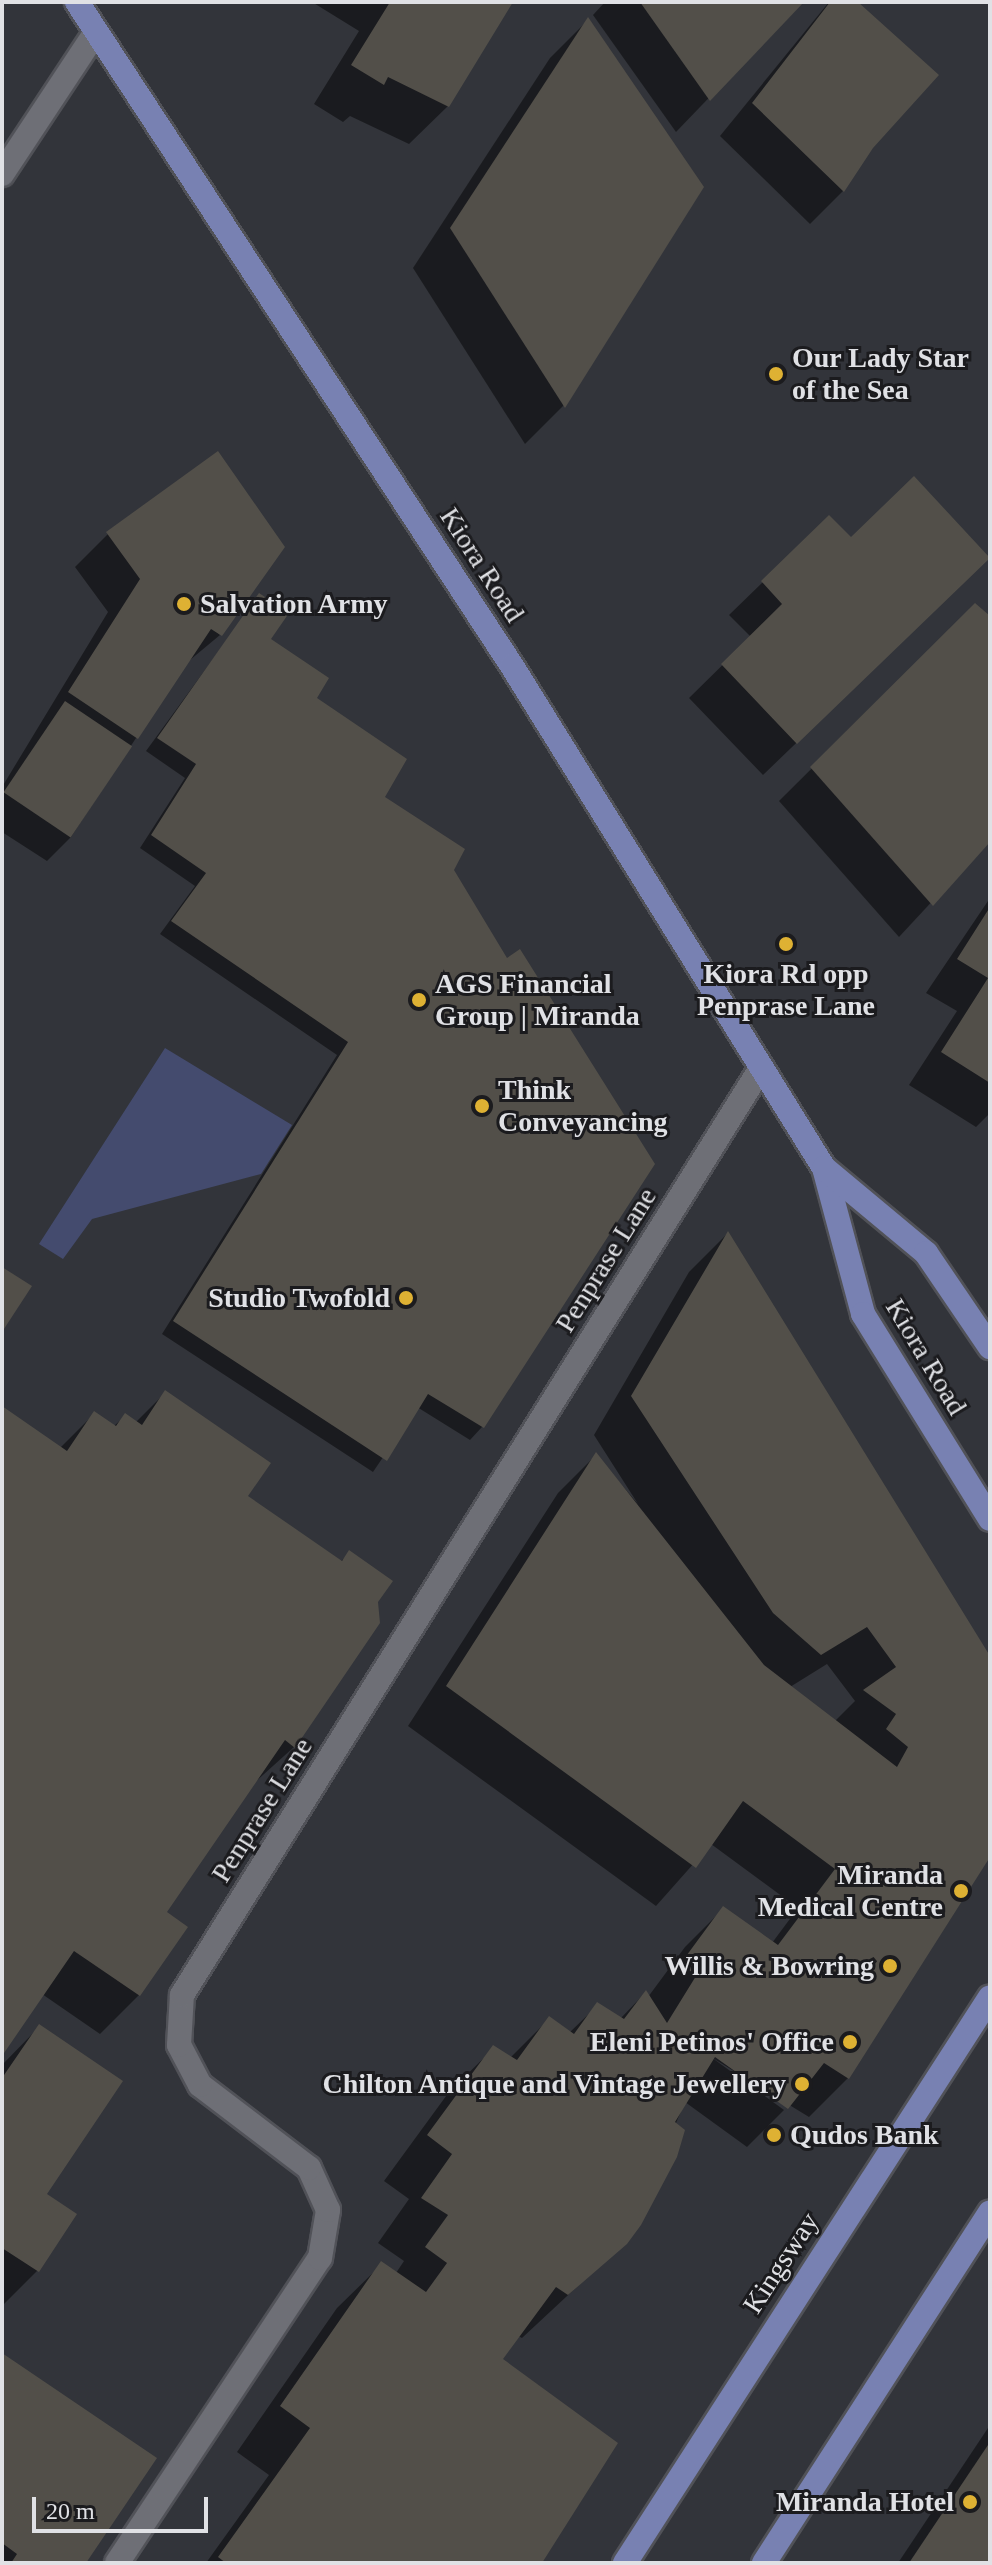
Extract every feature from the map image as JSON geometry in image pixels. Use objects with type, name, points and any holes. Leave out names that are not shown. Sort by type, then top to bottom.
[{"type":"main road","name":"Kiora Road","points":[[77,2],[503,652],[824,1168],[863,1314],[990,1519]]},
{"type":"main road","name":"Kiora Road","points":[[824,1168],[926,1253],[990,1347]]},
{"type":"main road","name":"Kingsway","points":[[625,2563],[990,1997]]},
{"type":"main road","points":[[764,2563],[990,2212]]},
{"type":"street","points":[[2,174],[96,32]]},
{"type":"street","name":"Penprase Lane","points":[[117,2563],[320,2258],[328,2210],[309,2168],[200,2085],[179,2045],[182,1995],[761,1068]]},
{"type":"shaded area","points":[[165,1048],[292,1125],[261,1174],[92,1219],[63,1259],[39,1244]]},
{"type":"building","points":[[390,2],[513,2],[449,107],[388,77],[384,85],[351,65]]},
{"type":"building","points":[[640,2],[804,2],[710,101]]},
{"type":"building","points":[[830,2],[858,2],[939,75],[873,148],[844,192],[752,103]]},
{"type":"building","points":[[588,17],[704,187],[565,408],[450,228]]},
{"type":"building","name":"Salvation Army","points":[[218,451],[285,547],[222,636],[211,629],[138,739],[68,692],[140,579],[106,532]]},
{"type":"building","points":[[914,476],[990,558],[797,744],[721,664],[782,604],[761,581],[829,515],[851,537]]},
{"type":"building","name":"AGS Financial Group | Miranda","points":[[259,593],[289,613],[271,639],[329,678],[317,698],[407,759],[385,797],[465,849],[454,870],[507,958],[520,949],[655,1164],[484,1428],[428,1394],[387,1461],[173,1321],[348,1042],[171,921],[206,873],[151,835],[196,764],[157,738]]},
{"type":"building","points":[[975,603],[990,616],[990,842],[933,906],[810,767]]},
{"type":"building","points":[[65,701],[132,746],[71,837],[3,792]]},
{"type":"building","points":[[990,907],[990,1083],[941,1052],[988,978],[957,959]]},
{"type":"building","points":[[728,1231],[990,1656],[990,1857],[849,2079],[824,2063],[788,2109],[715,2057],[675,2122],[685,2130],[677,2157],[641,2225],[627,2244],[568,2295],[556,2287],[503,2359],[618,2443],[542,2563],[226,2563],[218,2557],[310,2428],[280,2406],[381,2261],[426,2292],[447,2263],[425,2247],[448,2215],[421,2198],[452,2154],[427,2135],[493,2045],[517,2060],[549,2016],[574,2034],[597,2002],[624,2019],[646,1990],[667,2023],[696,1976],[681,1963],[723,1906],[778,1945],[835,1869],[743,1801],[696,1868],[446,1686],[596,1452],[764,1665],[897,1767],[908,1747],[886,1729],[896,1714],[863,1690],[896,1667],[867,1627],[821,1655],[773,1613],[631,1396]]},
{"type":"building","points":[[2,1267],[32,1286],[2,1332]]},
{"type":"building","points":[[165,1390],[271,1463],[248,1496],[342,1561],[349,1550],[393,1581],[378,1602],[380,1623],[295,1748],[285,1740],[167,1912],[188,1927],[140,1996],[74,1951],[2,2056],[2,1406],[67,1451],[94,1411],[116,1426],[125,1413],[142,1425]]},
{"type":"building","points":[[39,2024],[123,2081],[47,2194],[77,2214],[39,2272],[2,2248],[2,2078]]},
{"type":"building","points":[[2,2353],[157,2458],[86,2563],[11,2563],[17,2554],[2,2543]]},
{"type":"building","name":"Miranda Hotel","points":[[990,2442],[990,2563],[909,2563]]},
{"type":"place","name":"Our Lady Star of the Sea","points":[[776,374]]},
{"type":"place","name":"Salvation Army","points":[[184,604]]},
{"type":"place","name":"Kiora Rd opp Penprase Lane","points":[[786,944]]},
{"type":"place","name":"AGS Financial Group | Miranda","points":[[419,1000]]},
{"type":"place","name":"Think Conveyancing","points":[[482,1106]]},
{"type":"place","name":"Studio Twofold","points":[[406,1298]]},
{"type":"place","name":"Miranda Medical Centre","points":[[961,1891]]},
{"type":"place","name":"Willis & Bowring","points":[[890,1966]]},
{"type":"place","name":"Eleni Petinos' Office","points":[[850,2042]]},
{"type":"place","name":"Chilton Antique and Vintage Jewellery","points":[[802,2084]]},
{"type":"place","name":"Qudos Bank","points":[[774,2135]]},
{"type":"place","name":"Miranda Hotel","points":[[970,2502]]}]
